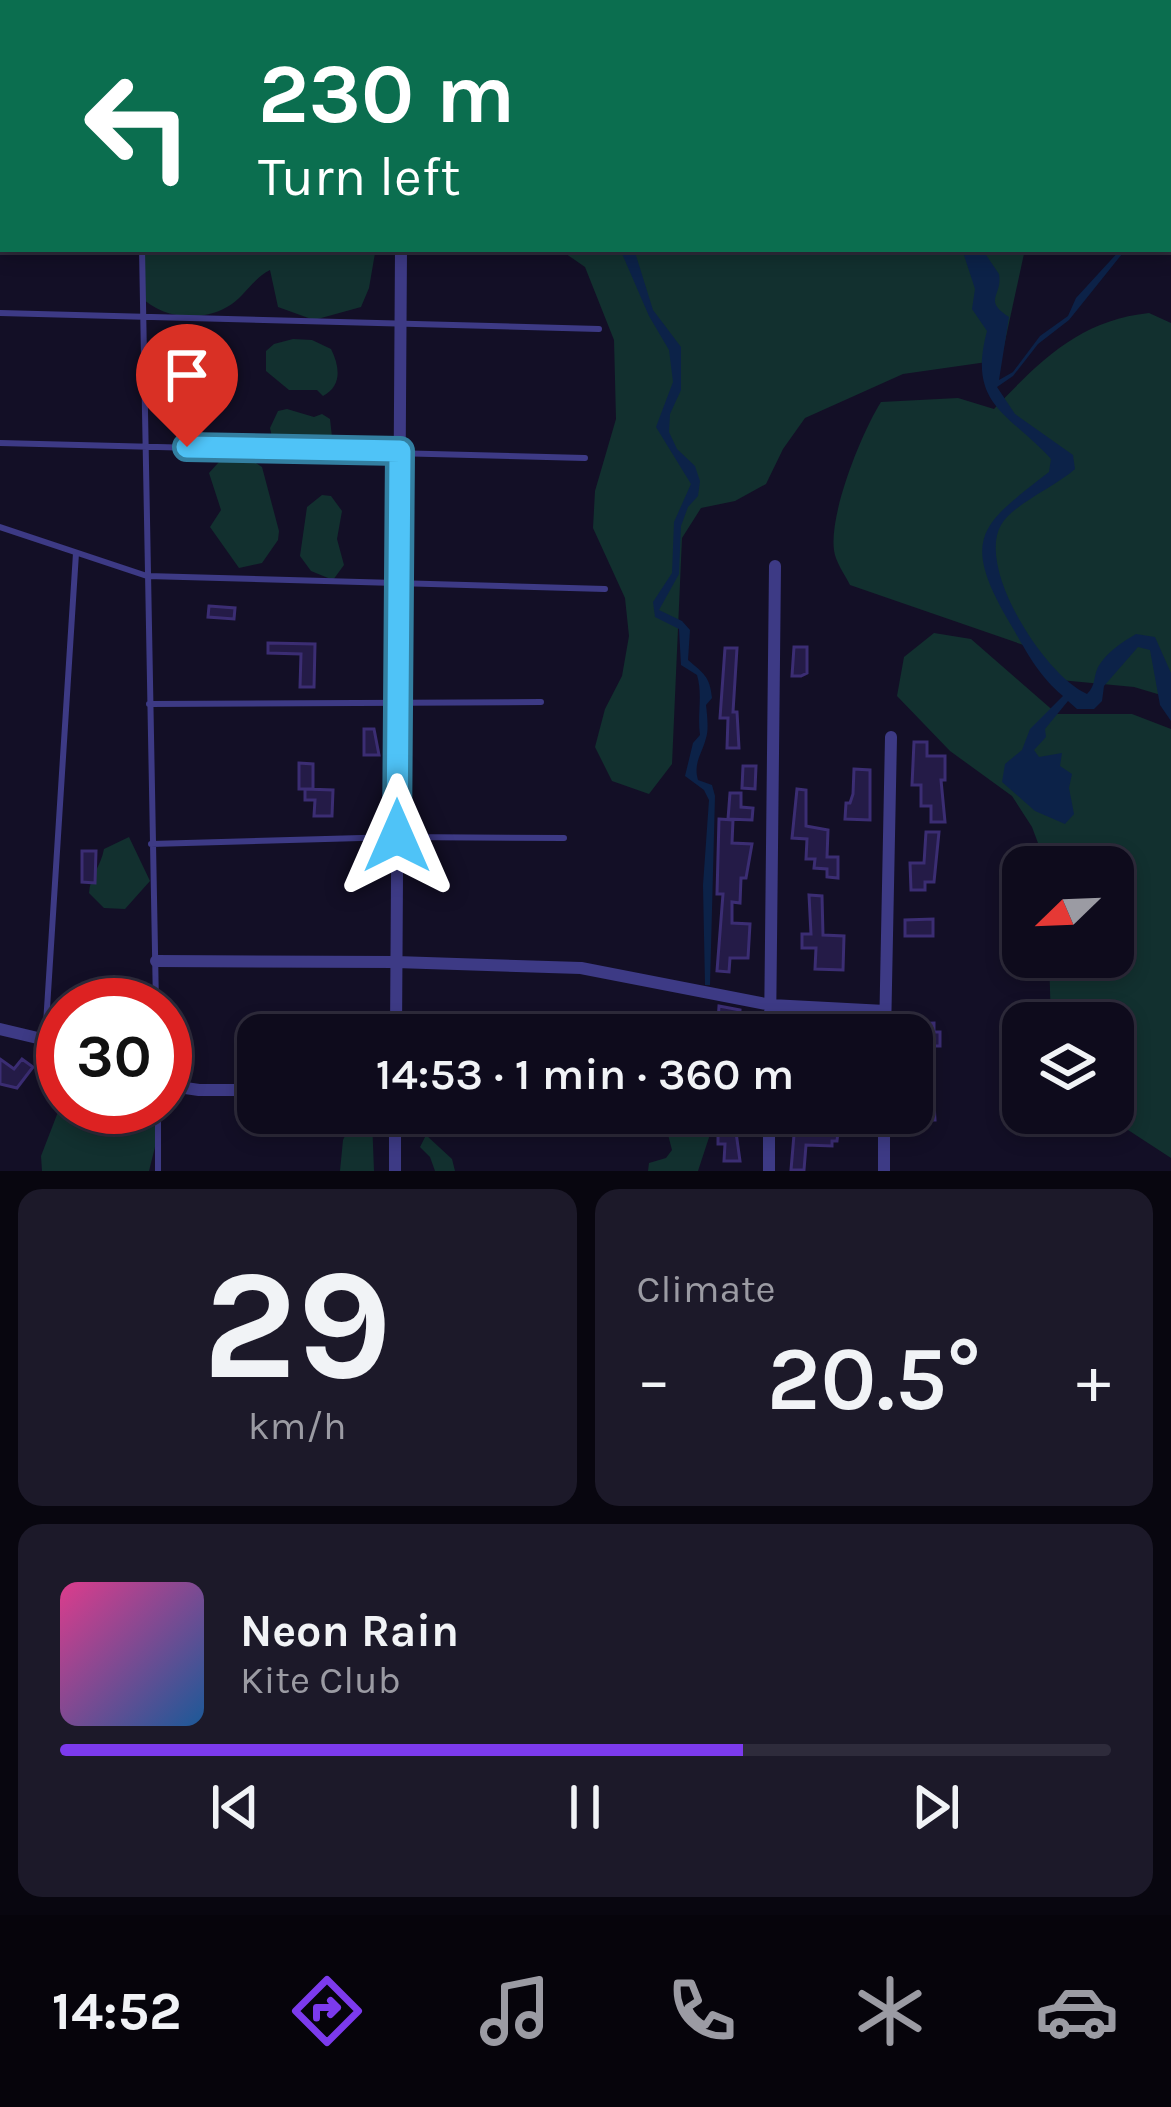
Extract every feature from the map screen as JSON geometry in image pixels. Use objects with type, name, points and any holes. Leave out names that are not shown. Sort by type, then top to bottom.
[{"type":"street","points":[[396,1014],[401,252]]},
{"type":"street","points":[[771,1014],[776,566]]},
{"type":"street","points":[[156,961],[581,968],[771,1005],[885,1011],[891,737]]},
{"type":"street","points":[[0,1029],[36,1038]]},
{"type":"street","points":[[192,1089],[237,1090]]},
{"type":"street","points":[[395,1134],[395,1171]]},
{"type":"street","points":[[769,1171],[770,1134]]},
{"type":"street","points":[[884,1134],[884,1171]]},
{"type":"lane","points":[[142,252],[156,978]]},
{"type":"lane","points":[[0,313],[599,329]]},
{"type":"lane","points":[[0,443],[586,458]]},
{"type":"lane","points":[[0,527],[147,576],[605,590]]},
{"type":"lane","points":[[49,978],[76,553]]},
{"type":"lane","points":[[149,704],[541,702]]},
{"type":"lane","points":[[152,844],[397,836],[564,838]]},
{"type":"lane","points":[[158,1134],[158,1171]]},
{"type":"green space","points":[[143,252],[375,253],[361,307],[314,320],[278,307],[270,270],[233,303],[205,315],[169,313],[140,296]]},
{"type":"green space","points":[[563,252],[1024,252],[1001,360],[903,374],[805,418],[766,484],[735,501],[701,508],[682,538],[672,764],[649,794],[612,781],[595,747],[605,709],[622,676],[629,636],[625,598],[593,528],[595,491],[616,419],[614,340],[585,267]]},
{"type":"green space","points":[[1149,313],[1171,323],[1171,698],[1134,687],[1060,680],[1035,649],[850,585],[835,554],[837,515],[856,452],[881,402],[958,398],[994,409],[1045,359],[1082,334],[1124,317]]},
{"type":"green space","points":[[293,339],[312,340],[331,349],[337,376],[334,387],[323,396],[317,390],[289,390],[266,371],[266,351]]},
{"type":"green space","points":[[278,411],[314,417],[322,414],[330,419],[332,437],[325,444],[288,449],[272,437],[270,428]]},
{"type":"green space","points":[[238,451],[262,467],[279,531],[262,563],[239,568],[210,527],[221,510],[209,473],[228,452]]},
{"type":"green space","points":[[322,495],[331,496],[342,511],[337,539],[344,565],[333,580],[311,571],[300,556],[307,507]]},
{"type":"green space","points":[[934,633],[971,639],[1057,714],[1132,714],[1171,729],[1171,1158],[1134,1134],[1134,1002],[1050,1002],[1050,978],[1134,978],[1134,846],[1039,846],[1012,796],[950,751],[897,696],[904,657]]},
{"type":"green space","points":[[129,837],[150,881],[125,909],[104,908],[89,893],[91,881],[104,849]]},
{"type":"green space","points":[[49,1134],[158,1134],[149,1171],[42,1171],[41,1156]]},
{"type":"green space","points":[[346,1134],[373,1134],[374,1171],[340,1171]]},
{"type":"green space","points":[[668,1134],[710,1134],[698,1171],[648,1171],[649,1163],[666,1158],[672,1150]]},
{"type":"green space","points":[[426,1135],[452,1159],[455,1171],[435,1171],[420,1147]]},
{"type":"water","points":[[621,252],[635,252],[653,310],[681,347],[681,390],[670,414],[669,432],[677,449],[695,466],[700,481],[698,496],[681,526],[679,574],[659,610],[690,630],[688,660],[705,676],[712,698],[706,705],[707,735],[697,769],[698,780],[712,785],[715,796],[710,985],[705,985],[703,885],[709,800],[685,776],[693,743],[700,735],[699,682],[697,675],[681,665],[679,629],[655,617],[653,602],[672,573],[674,522],[691,484],[656,427],[673,382],[669,350]]},
{"type":"water","points":[[963,252],[984,252],[999,274],[995,302],[1009,317],[999,380],[1013,372],[1040,336],[1068,316],[1076,298],[1118,252],[1124,252],[1069,320],[997,387],[1015,414],[1073,455],[1075,469],[1001,525],[996,544],[998,567],[1019,619],[1052,666],[1087,694],[1101,662],[1136,634],[1155,637],[1171,673],[1171,721],[1160,705],[1150,650],[1138,647],[1104,686],[1102,701],[1094,709],[1077,709],[1068,701],[1045,729],[1046,737],[1034,750],[1039,757],[1062,753],[1060,766],[1072,774],[1069,788],[1074,814],[1065,824],[1035,811],[1002,782],[1005,764],[1022,750],[1030,729],[1063,696],[1038,670],[1008,620],[993,592],[982,550],[994,520],[1049,472],[1051,459],[987,392],[982,356],[987,331],[972,309],[975,289]]},
{"type":"building","points":[[209,606],[235,608],[234,619],[208,617]]},
{"type":"building","points":[[268,643],[315,644],[314,687],[300,687],[301,654],[268,653]]},
{"type":"building","points":[[794,647],[807,647],[807,673],[801,676],[792,676]]},
{"type":"building","points":[[725,648],[737,648],[733,712],[737,712],[739,748],[727,748],[728,718],[720,718]]},
{"type":"building","points":[[364,729],[374,729],[379,755],[364,755]]},
{"type":"building","points":[[914,742],[927,742],[927,756],[945,756],[945,780],[941,780],[945,822],[931,822],[931,806],[921,806],[921,785],[912,785]]},
{"type":"building","points":[[299,763],[313,764],[313,789],[299,789]]},
{"type":"building","points":[[743,766],[756,766],[755,789],[742,788]]},
{"type":"building","points":[[854,769],[870,770],[870,820],[845,819]]},
{"type":"building","points":[[305,789],[333,790],[332,816],[314,816],[315,800],[305,800]]},
{"type":"building","points":[[797,789],[806,790],[806,826],[828,830],[827,857],[838,857],[838,878],[827,877],[827,869],[814,868],[815,859],[806,859],[807,839],[792,838]]},
{"type":"building","points":[[730,793],[741,793],[741,807],[753,808],[752,820],[728,819]]},
{"type":"building","points":[[719,819],[733,820],[732,843],[752,844],[746,878],[741,878],[740,903],[732,902],[732,923],[750,924],[748,958],[730,958],[729,972],[717,971],[723,894],[717,894]]},
{"type":"building","points":[[926,832],[939,832],[934,882],[925,882],[925,890],[911,890],[910,863],[924,863]]},
{"type":"building","points":[[82,851],[96,851],[95,883],[82,882]]},
{"type":"building","points":[[809,895],[822,896],[823,935],[844,936],[843,970],[815,969],[816,948],[802,948],[802,934],[811,934]]},
{"type":"building","points":[[933,919],[933,936],[905,936],[905,920]]},
{"type":"building","points":[[719,1006],[740,1010],[740,1014],[718,1014]]},
{"type":"building","points":[[933,1023],[934,1032],[940,1032],[940,1046],[933,1046]]},
{"type":"building","points":[[0,1059],[14,1069],[22,1059],[33,1067],[17,1088],[0,1084]]},
{"type":"building","points":[[718,1134],[736,1134],[740,1161],[724,1161],[725,1144],[718,1144]]},
{"type":"building","points":[[794,1134],[838,1134],[832,1146],[806,1145],[804,1170],[791,1170]]},
{"type":"route","points":[[187,447],[400,451],[397,836]]}]
